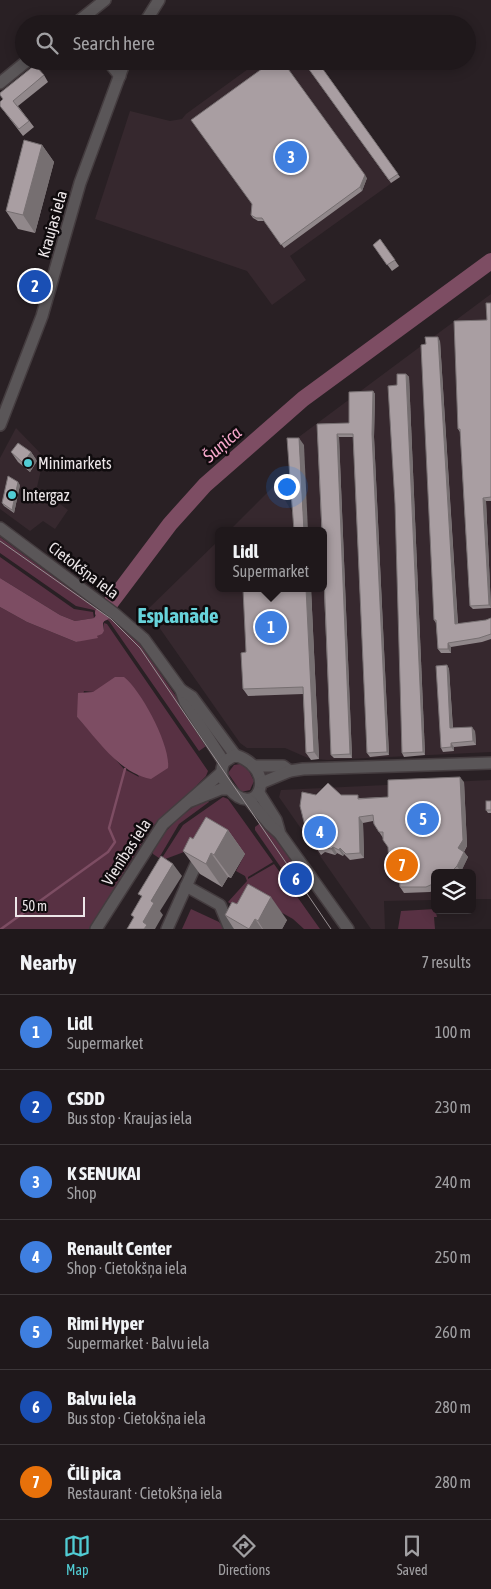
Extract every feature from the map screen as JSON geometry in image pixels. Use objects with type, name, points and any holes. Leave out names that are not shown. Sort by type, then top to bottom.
[{"type":"street","points":[[87,15],[105,0]]},
{"type":"street","points":[[150,15],[159,0]]},
{"type":"street","points":[[0,83],[16,70]]},
{"type":"street","points":[[115,70],[120,76]]},
{"type":"street","name":"Kraujas iela","points":[[0,425],[42,316],[80,183],[122,70]]},
{"type":"street","name":"Cietokšņa iela","points":[[0,528],[115,614],[154,650],[181,690],[185,702],[222,767]]},
{"type":"street","name":"Cietokšņa iela","points":[[181,690],[192,698],[235,755]]},
{"type":"street","points":[[290,771],[283,766],[253,766],[235,755],[222,767],[229,789],[240,797],[257,792],[290,771],[491,763]]},
{"type":"street","points":[[253,766],[257,792],[276,820],[280,834],[348,929]]},
{"type":"street","name":"Vienības iela","points":[[96,929],[163,824],[191,801],[197,792],[222,767]]},
{"type":"street","name":"Vienības iela","points":[[191,801],[221,789],[229,789]]},
{"type":"street","points":[[167,929],[208,838]]},
{"type":"street","points":[[186,886],[220,905],[230,929]]},
{"type":"shaded area","points":[[247,70],[323,70],[400,177],[290,256],[306,280],[272,305],[247,271],[95,219],[130,111],[170,121],[182,119],[186,114]]},
{"type":"shaded area","points":[[491,294],[491,752],[327,760],[308,758],[285,748],[247,748],[240,743],[147,610],[215,544],[215,592],[327,592],[327,527],[233,527],[276,484],[292,512],[288,445]]},
{"type":"shaded area","points":[[16,428],[44,457],[37,487],[68,510],[55,529],[43,521],[30,531],[0,509],[0,458]]},
{"type":"shaded area","points":[[0,537],[129,632],[140,644],[209,744],[199,751],[109,621],[94,610],[76,606],[0,553]]},
{"type":"shaded area","points":[[0,557],[74,609],[93,612],[94,618],[75,621],[60,615],[0,578]]},
{"type":"shaded area","points":[[0,578],[60,615],[75,621],[94,618],[111,594],[119,599],[103,623],[104,631],[97,636],[98,638],[76,642],[27,622],[0,607]]},
{"type":"shaded area","points":[[0,607],[27,622],[76,642],[97,636],[104,631],[104,623],[107,624],[208,771],[206,776],[197,785],[198,787],[168,811],[152,827],[89,929],[0,929]],"holes":[[[84,691],[93,692],[139,777],[124,769],[77,717]]]},
{"type":"shaded area","points":[[115,677],[124,677],[131,684],[154,719],[165,746],[168,768],[151,779],[139,776],[119,763],[77,717],[78,693],[93,692]]},
{"type":"shaded area","points":[[240,764],[248,769],[254,781],[250,790],[241,792],[228,773],[234,765]]},
{"type":"shaded area","points":[[491,780],[491,899],[476,899],[476,869],[431,869],[431,900],[384,901],[385,929],[371,929],[279,797],[281,790]]},
{"type":"shaded area","points":[[223,797],[228,799],[273,862],[248,877],[248,879],[274,864],[320,929],[304,929],[293,919],[263,902],[249,915],[228,902],[247,881],[245,876],[236,871],[245,854],[211,835],[200,846],[160,861],[183,825]]},
{"type":"shaded area","points":[[206,798],[209,802],[179,824],[159,858],[153,854],[152,850],[169,827]]},
{"type":"shaded area","points":[[263,821],[296,867],[287,873],[284,872],[255,830],[255,827]]},
{"type":"shaded area","points":[[191,909],[219,922],[225,929],[182,929]]},
{"type":"shaded area","points":[[431,909],[431,914],[436,914],[437,917],[434,917],[435,929],[398,929],[401,911]]},
{"type":"building","points":[[29,70],[40,70],[44,75],[13,101],[29,121],[19,129],[0,106],[0,102],[3,99],[0,93]]},
{"type":"building","points":[[260,70],[289,70],[365,175],[360,187],[281,245],[262,218],[256,218],[251,215],[252,204],[191,120]]},
{"type":"building","points":[[310,70],[323,70],[398,174],[389,180]]},
{"type":"building","points":[[24,140],[42,145],[23,215],[6,211]]},
{"type":"building","points":[[380,239],[395,260],[387,265],[373,245]]},
{"type":"building","points":[[486,303],[491,303],[491,497],[483,498],[489,605],[470,606],[460,429],[458,429],[454,321],[487,320]]},
{"type":"building","points":[[425,337],[438,337],[455,624],[491,618],[491,634],[448,643],[448,649],[438,649],[436,620],[434,620],[421,345],[426,344]]},
{"type":"building","points":[[397,374],[406,374],[423,752],[402,753],[395,504],[388,386],[397,385]]},
{"type":"building","points":[[373,391],[372,434],[387,752],[367,753],[353,434],[337,434],[350,754],[331,755],[325,592],[327,592],[327,527],[322,527],[317,424],[349,423],[349,392]]},
{"type":"building","points":[[287,438],[299,438],[304,527],[294,527]]},
{"type":"building","points":[[18,443],[31,452],[23,463],[11,452]]},
{"type":"building","points":[[8,476],[18,482],[12,510],[2,503]]},
{"type":"building","points":[[243,592],[306,592],[314,752],[306,753],[303,687],[243,689],[241,653],[246,652]]},
{"type":"building","points":[[447,665],[450,728],[472,727],[473,741],[451,743],[451,747],[441,748],[436,666]]},
{"type":"building","points":[[460,777],[463,840],[458,848],[464,852],[454,869],[431,869],[431,885],[426,887],[400,887],[398,864],[389,865],[388,847],[383,840],[383,832],[379,832],[374,824],[373,815],[359,817],[360,853],[346,854],[340,848],[339,850],[333,847],[331,849],[321,846],[317,849],[306,830],[300,806],[302,792],[316,795],[328,783],[341,795],[358,795],[358,799],[388,797],[388,780]]},
{"type":"building","points":[[486,801],[491,801],[491,810],[486,810]]},
{"type":"building","points":[[206,817],[228,830],[214,855],[211,853],[206,864],[183,851],[190,837],[193,839]]},
{"type":"building","points":[[161,856],[173,864],[151,901],[154,903],[143,922],[147,925],[144,929],[127,929],[134,917],[131,915],[142,896],[138,894]]},
{"type":"building","points":[[248,884],[271,897],[258,921],[255,919],[249,929],[225,915],[232,902],[237,904]]},
{"type":"waterway","name":"Šuņica","points":[[103,613],[170,524],[205,485],[303,399],[491,261]]},
{"type":"waterway","points":[[1,929],[108,852],[115,842],[109,828],[125,769]]},
{"type":"tram line","points":[[0,541],[111,619],[140,648],[331,929]]},
{"type":"place","name":"K SENUKAI","points":[[291,157]]},
{"type":"place","name":"CSDD","points":[[35,286]]},
{"type":"place","name":"Minimarkets","points":[[28,463]]},
{"type":"place","name":"Intergaz","points":[[12,495]]},
{"type":"place","name":"Lidl","points":[[271,627]]},
{"type":"place","name":"Rimi Hyper","points":[[423,819]]},
{"type":"place","name":"Renault Center","points":[[320,832]]},
{"type":"place","name":"Čili pica","points":[[402,865]]},
{"type":"place","name":"Balvu iela","points":[[296,879]]},
{"type":"district","name":"Esplanāde","points":[[178,615]]}]
